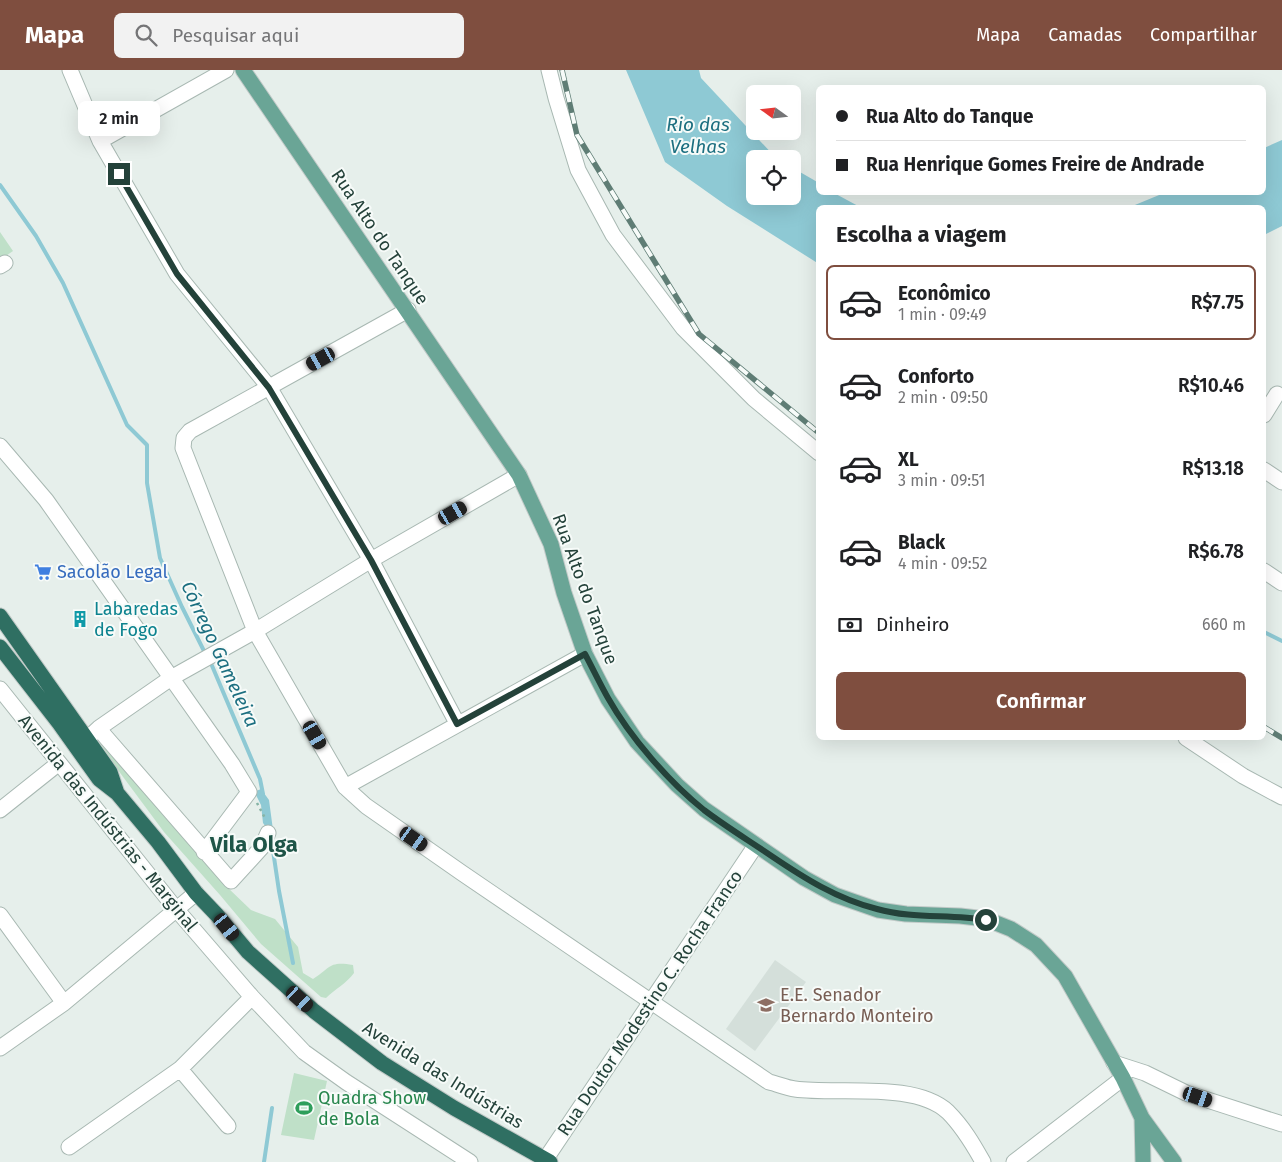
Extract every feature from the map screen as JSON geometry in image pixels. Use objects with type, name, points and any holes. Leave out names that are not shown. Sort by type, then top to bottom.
[{"type":"highway","name":"Avenida das Indústrias","points":[[0,616],[110,772],[117,793]]},
{"type":"highway","name":"Avenida das Indústrias","points":[[0,647],[99,779],[117,793],[196,892],[248,952],[329,1023],[382,1063],[454,1108],[547,1161]]},
{"type":"main road","name":"Rua Alto do Tanque","points":[[243,70],[519,475],[551,544],[564,593],[585,654],[608,699],[637,742],[677,785],[704,809],[804,878],[836,895],[878,910],[906,914],[960,916],[986,920],[1011,929],[1036,946],[1065,976],[1123,1078],[1142,1118],[1174,1162]]},
{"type":"main road","name":"Rua Alto do Tanque","points":[[1142,1118],[1143,1162]]},
{"type":"street","points":[[70,70],[100,141],[177,274],[269,388],[371,560],[457,724]]},
{"type":"street","points":[[100,141],[226,70]]},
{"type":"street","points":[[549,70],[578,170],[613,235],[682,328],[754,399],[816,451]]},
{"type":"street","points":[[408,310],[190,431],[184,438],[183,448],[255,631],[344,787],[366,806],[462,873],[769,1082],[794,1089],[894,1092],[924,1099],[947,1111],[969,1137],[983,1162]]},
{"type":"street","points":[[1266,412],[1277,394]]},
{"type":"street","points":[[0,446],[46,500],[232,764],[253,797],[204,852]]},
{"type":"street","points":[[1266,471],[1282,482]]},
{"type":"street","points":[[87,739],[99,728],[171,678],[255,631],[371,560],[519,475]]},
{"type":"street","points":[[1266,572],[1282,583]]},
{"type":"street","points":[[344,787],[585,654]]},
{"type":"street","name":"Avenida das Indústrias - Marginal","points":[[0,689],[176,909],[252,997],[304,1052],[346,1082],[470,1162]]},
{"type":"street","points":[[99,728],[230,881],[262,847],[268,833]]},
{"type":"street","points":[[1189,740],[1243,776],[1282,797]]},
{"type":"street","points":[[0,810],[59,763]]},
{"type":"street","name":"Rua Doutor Modestino C. Rocha Franco","points":[[547,1161],[756,845]]},
{"type":"street","points":[[0,1048],[64,1003],[196,892]]},
{"type":"street","points":[[0,915],[64,1003]]},
{"type":"street","points":[[69,1147],[180,1070],[252,997]]},
{"type":"street","points":[[1114,1063],[1145,1073],[1186,1093],[1282,1124]]},
{"type":"street","points":[[180,1070],[228,1126]]},
{"type":"street","points":[[1014,1162],[1123,1078]]},
{"type":"path","points":[[253,797],[269,826],[268,833]]},
{"type":"shaded area","name":"E.E. Senador Bernardo Monteiro","points":[[775,960],[806,982],[755,1051],[726,1029]]},
{"type":"green space","points":[[0,232],[13,251],[0,260]]},
{"type":"green space","points":[[99,742],[107,747],[226,886],[251,910],[275,919],[298,947],[303,973],[313,979],[330,966],[345,964],[353,965],[354,973],[351,977],[326,998],[321,997],[261,944],[164,832]]},
{"type":"green space","name":"Quadra Show de Bola","points":[[294,1073],[327,1081],[314,1140],[281,1135]]},
{"type":"water","name":"Rio das Velhas","points":[[626,70],[699,70],[701,78],[746,126],[746,140],[759,140],[769,150],[746,150],[746,205],[801,205],[801,173],[816,181],[816,195],[838,195],[856,205],[816,205],[816,262],[727,206],[665,162]]},
{"type":"water","points":[[1282,140],[1282,226],[1266,234],[1266,205],[1135,205],[1159,195],[1266,195],[1266,147]]},
{"type":"water","points":[[261,789],[269,800],[273,830],[269,831],[263,823],[261,805],[255,793]]},
{"type":"waterway","name":"Córrego Gameleira","points":[[0,185],[36,236],[63,283],[127,425],[147,445],[147,483],[160,558],[206,655]]},
{"type":"waterway","points":[[1266,633],[1282,641]]},
{"type":"waterway","name":"Córrego Gameleira","points":[[210,661],[260,779],[263,794]]},
{"type":"waterway","name":"Córrego Gameleira","points":[[271,837],[293,963]]},
{"type":"waterway","name":"Córrego Gameleira","points":[[264,1162],[272,1108]]},
{"type":"railway","points":[[562,70],[577,135],[699,334],[816,431]]},
{"type":"railway","points":[[1266,728],[1282,738]]},
{"type":"place","name":"Sacolão Legal","points":[[43,572]]},
{"type":"place","name":"Labaredas de Fogo","points":[[80,619]]},
{"type":"place","name":"E.E. Senador Bernardo Monteiro","points":[[766,1005]]},
{"type":"place","name":"Quadra Show de Bola","points":[[304,1108]]},
{"type":"district","name":"Vila Olga","points":[[254,844]]},
{"type":"route","points":[[119,174],[177,274],[269,388],[371,560],[457,724],[585,654],[608,699],[637,742],[677,785],[704,809],[804,878],[836,895],[878,910],[906,914],[960,916],[986,920]]}]
